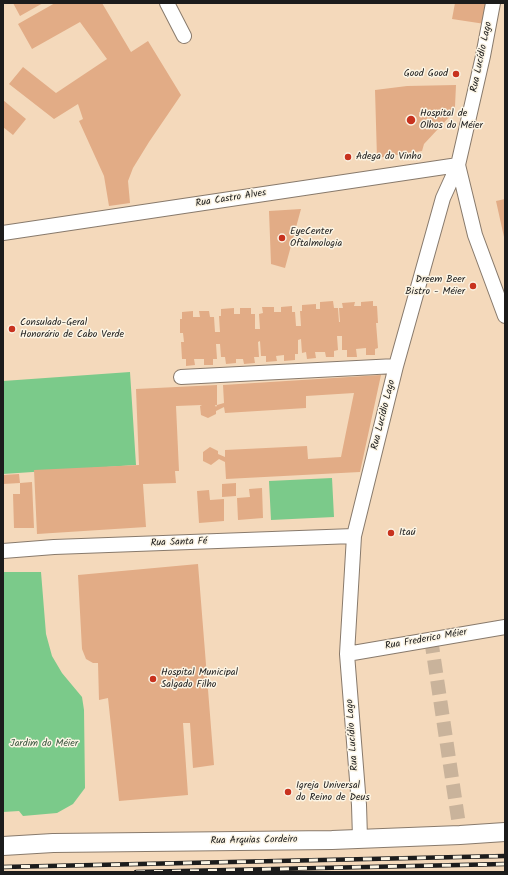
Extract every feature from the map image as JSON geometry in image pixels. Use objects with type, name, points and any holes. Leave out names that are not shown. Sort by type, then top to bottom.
[{"type":"main road","name":"Rua Arquias Cordeiro","points":[[3,846],[52,843],[316,840],[459,830],[505,832]]},
{"type":"street","points":[[167,3],[184,36]]},
{"type":"street","name":"Rua Lucídio Lago","points":[[360,838],[347,654],[354,536],[396,366],[443,198],[458,165],[483,56],[493,3]]},
{"type":"street","points":[[458,165],[475,235],[505,316]]},
{"type":"street","name":"Rua Castro Alves","points":[[3,234],[458,165]]},
{"type":"street","points":[[181,377],[396,366]]},
{"type":"street","name":"Rua Santa Fé","points":[[3,551],[54,547],[354,536]]},
{"type":"street","name":"Rua Frederico Méier","points":[[347,654],[505,627]]},
{"type":"green space","points":[[130,372],[136,465],[3,474],[3,381]]},
{"type":"green space","points":[[332,478],[334,517],[271,520],[269,481]]},
{"type":"green space","name":"Jardim do Méier","points":[[3,572],[41,572],[46,634],[52,656],[62,673],[82,697],[84,710],[85,788],[73,804],[57,813],[23,816],[19,811],[3,812]]},
{"type":"building","points":[[13,3],[43,3],[20,16]]},
{"type":"building","points":[[55,3],[102,3],[131,52],[148,41],[181,95],[133,168],[128,181],[130,203],[109,206],[104,176],[79,121],[83,119],[78,104],[54,119],[9,84],[23,67],[56,93],[107,59],[80,22],[32,49],[18,24]]},
{"type":"building","points":[[455,3],[489,3],[485,24],[452,19]]},
{"type":"building","name":"Hospital de Olhos do Méier","points":[[456,85],[455,106],[452,114],[424,144],[422,151],[377,158],[375,90],[407,86]]},
{"type":"building","points":[[3,100],[26,119],[13,135],[3,127]]},
{"type":"building","points":[[505,199],[505,237],[504,237],[496,201]]},
{"type":"building","name":"EyeCenter Oftalmologia","points":[[301,209],[285,268],[271,264],[269,211]]},
{"type":"building","points":[[333,301],[334,308],[338,308],[339,322],[339,308],[343,308],[342,303],[355,302],[354,306],[361,306],[361,302],[373,301],[373,306],[377,306],[378,323],[376,323],[378,348],[375,349],[375,355],[366,355],[366,348],[356,349],[357,357],[347,357],[347,350],[342,350],[342,336],[337,336],[338,350],[334,351],[334,357],[326,357],[325,352],[315,352],[316,358],[307,359],[306,352],[302,353],[301,339],[298,340],[298,354],[295,354],[295,360],[284,361],[284,355],[276,356],[277,361],[266,362],[266,356],[261,356],[260,341],[258,342],[259,357],[254,357],[255,363],[244,364],[243,359],[236,359],[236,363],[226,364],[225,357],[221,357],[220,344],[216,344],[217,359],[213,359],[213,365],[204,365],[204,359],[194,359],[195,365],[186,366],[186,359],[182,359],[181,342],[184,342],[183,333],[180,333],[180,319],[182,319],[182,312],[193,311],[193,317],[200,317],[199,311],[209,311],[210,317],[214,317],[215,332],[220,332],[219,316],[221,316],[221,309],[234,308],[234,314],[240,314],[240,308],[251,308],[251,314],[255,314],[255,329],[260,329],[259,314],[263,313],[262,307],[274,307],[274,312],[281,312],[281,307],[292,306],[292,312],[295,312],[296,326],[301,326],[300,311],[302,311],[302,305],[316,304],[316,309],[320,309],[320,302]]},
{"type":"building","points":[[381,375],[360,472],[226,479],[225,462],[219,459],[211,465],[203,461],[203,452],[210,447],[218,451],[218,454],[225,457],[225,450],[307,446],[308,459],[341,457],[354,393],[306,396],[306,408],[225,413],[224,407],[216,411],[216,414],[208,418],[201,415],[200,406],[202,405],[176,406],[179,471],[175,471],[176,483],[143,484],[146,527],[37,534],[34,470],[139,465],[136,389],[217,385],[217,405],[224,403],[223,385]]},
{"type":"building","points":[[19,474],[20,483],[3,484],[3,475]]},
{"type":"building","points":[[32,482],[34,528],[14,528],[13,494],[20,494],[20,483]]},
{"type":"building","points":[[236,483],[236,496],[222,497],[222,484]]},
{"type":"building","points":[[262,488],[263,518],[238,520],[237,498],[250,497],[249,489]]},
{"type":"building","points":[[209,490],[210,500],[224,499],[224,521],[199,523],[197,491]]},
{"type":"building","name":"Hospital Municipal Salgado Filho","points":[[198,564],[214,765],[193,768],[190,723],[183,723],[188,795],[119,801],[108,698],[99,700],[98,663],[93,663],[86,659],[82,649],[78,575]]},
{"type":"tunnel","points":[[431,639],[459,825]]},
{"type":"railway","points":[[3,867],[505,856]]},
{"type":"railway","points":[[136,872],[505,864]]},
{"type":"place","name":"Good Good","points":[[456,74]]},
{"type":"place","name":"Hospital de Olhos do Méier","points":[[411,120]]},
{"type":"place","name":"Adega do Vinho","points":[[348,157]]},
{"type":"place","name":"EyeCenter Oftalmologia","points":[[282,238]]},
{"type":"place","name":"Dreem Beer Bistro - Méier","points":[[473,286]]},
{"type":"place","name":"Consulado-Geral Honorário de Cabo Verde","points":[[12,329]]},
{"type":"place","name":"Itaú","points":[[391,533]]},
{"type":"place","name":"Hospital Municipal Salgado Filho","points":[[153,679]]},
{"type":"place","name":"Igreja Universal do Reino de Deus","points":[[288,792]]}]
